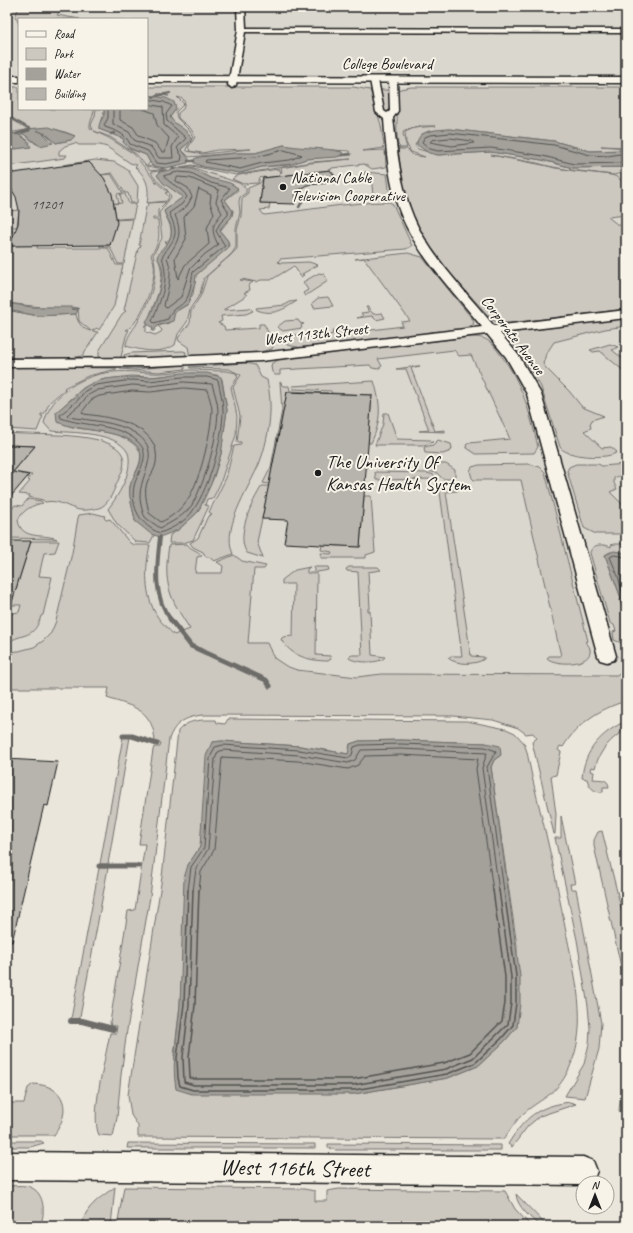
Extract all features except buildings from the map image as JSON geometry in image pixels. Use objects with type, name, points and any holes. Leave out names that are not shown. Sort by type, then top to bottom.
[{"type":"main road","points":[[7,79],[18,79]]},
{"type":"main road","name":"College Boulevard","points":[[148,79],[232,82],[375,83],[626,80]]},
{"type":"main road","name":"College Boulevard","points":[[148,85],[232,82]]},
{"type":"main road","name":"College Boulevard","points":[[393,83],[626,86]]},
{"type":"main road","points":[[7,85],[18,85]]},
{"type":"street","points":[[232,82],[242,30],[241,7]]},
{"type":"street","points":[[242,30],[626,31]]},
{"type":"street","name":"Corporate Avenue","points":[[375,83],[380,112],[388,118],[400,200],[413,232],[522,370],[534,394],[607,656]]},
{"type":"street","name":"Corporate Avenue","points":[[388,118],[394,111],[393,83]]},
{"type":"street","name":"West 113th Street","points":[[7,363],[148,362],[261,357],[626,314]]},
{"type":"street","name":"West 116th Street","points":[[7,1166],[583,1171]]},
{"type":"shaded area","points":[[7,7],[626,7],[626,76],[148,75],[148,18],[18,18],[18,74],[7,74]]},
{"type":"shaded area","points":[[7,85],[18,85],[18,110],[148,110],[148,85],[626,86],[626,680],[7,676]]},
{"type":"green space","points":[[19,7],[77,7],[60,11],[57,15],[74,18],[18,18],[18,22],[15,16]]},
{"type":"green space","points":[[7,87],[18,87],[18,110],[94,110],[90,126],[93,130],[91,125],[96,110],[104,110],[104,117],[101,119],[99,129],[124,139],[123,142],[130,149],[146,155],[150,162],[147,166],[165,169],[150,171],[136,154],[110,137],[94,131],[109,138],[134,154],[156,182],[168,192],[165,193],[169,196],[167,201],[147,203],[147,183],[135,167],[137,165],[130,163],[107,147],[100,145],[79,145],[75,143],[65,146],[59,151],[59,155],[67,155],[65,158],[8,166],[14,173],[7,174],[7,150],[29,147],[30,142],[19,134],[24,134],[36,144],[51,142],[48,138],[36,130],[46,134],[56,143],[71,140],[75,136],[56,129],[48,128],[7,133]]},
{"type":"green space","points":[[148,87],[353,87],[370,90],[381,125],[384,145],[382,147],[384,148],[362,151],[385,150],[386,167],[372,169],[364,164],[332,168],[331,170],[263,178],[264,177],[260,178],[258,183],[243,184],[232,179],[239,175],[278,169],[281,171],[280,173],[282,172],[281,168],[310,163],[351,159],[312,162],[236,175],[192,166],[180,167],[192,165],[240,173],[262,167],[287,165],[306,159],[352,155],[349,151],[298,148],[284,145],[255,153],[235,153],[189,157],[181,149],[186,145],[190,137],[170,117],[176,109],[175,105],[168,99],[154,97],[161,95],[169,96],[163,95],[171,93],[157,94],[160,95],[148,95]],"holes":[[[177,97],[183,99],[185,103],[183,109],[178,113],[178,118],[191,129],[195,137],[188,148],[190,150],[189,151],[202,153],[217,150],[251,149],[202,154],[187,151],[186,149],[193,137],[190,131],[177,118],[176,112],[184,104]]]},
{"type":"green space","points":[[411,87],[626,87],[626,147],[601,146],[626,148],[626,150],[590,151],[554,141],[449,129],[429,131],[422,134],[415,145],[418,149],[438,155],[491,152],[542,160],[573,168],[626,167],[626,172],[614,175],[603,174],[612,175],[619,178],[626,186],[626,215],[608,217],[618,225],[626,224],[626,309],[510,323],[498,323],[491,319],[433,251],[423,236],[408,204],[403,184],[398,149],[407,149],[413,155],[425,157],[411,152],[406,143],[405,132],[414,128],[404,131],[403,134],[407,148],[398,148],[400,147],[398,145],[397,138],[397,92],[400,89]],"holes":[[[421,126],[436,126],[414,128]]]},
{"type":"green space","points":[[379,90],[389,90],[390,103],[388,113],[385,112]]},
{"type":"green space","points":[[95,160],[114,162],[128,170],[138,186],[137,203],[131,203],[128,193],[125,193],[112,173],[100,175],[89,162],[63,165]]},
{"type":"green space","points":[[191,167],[239,183],[246,188],[246,193],[240,197],[239,202],[240,213],[236,228],[236,247],[231,255],[204,278],[200,294],[190,309],[187,322],[178,334],[175,345],[163,350],[151,351],[126,346],[126,343],[152,291],[155,273],[153,255],[162,238],[159,213],[171,197],[167,190],[155,179],[151,172],[159,171],[158,177],[183,197],[164,211],[170,225],[171,236],[169,240],[165,242],[168,243],[160,252],[159,259],[161,281],[149,316],[148,325],[144,326],[146,326],[146,332],[155,335],[162,330],[158,326],[169,323],[175,312],[187,305],[193,294],[196,275],[229,246],[228,241],[220,231],[232,216],[233,211],[225,200],[238,190],[235,186],[210,178],[192,168],[182,168]]},
{"type":"green space","points":[[365,172],[387,174],[390,196],[386,198],[364,197],[373,196],[371,175],[362,174]]},
{"type":"green space","points":[[111,174],[123,193],[117,194],[119,203],[101,204],[112,194],[101,175]]},
{"type":"green space","points":[[263,179],[260,203],[270,203],[269,209],[260,210],[264,215],[342,205],[389,202],[393,204],[412,246],[406,249],[280,259],[278,262],[281,263],[309,262],[318,265],[302,274],[304,275],[301,277],[294,266],[271,280],[261,280],[256,282],[242,279],[240,280],[253,282],[249,285],[250,290],[244,293],[247,295],[223,310],[250,308],[253,311],[246,314],[221,316],[222,321],[218,323],[224,326],[225,330],[259,328],[259,324],[264,324],[274,344],[272,349],[259,352],[190,357],[188,347],[179,341],[178,338],[190,323],[191,311],[201,295],[207,276],[237,249],[237,230],[241,216],[242,198],[248,193],[248,188],[260,183]]},
{"type":"green space","points":[[120,194],[125,194],[129,204],[136,204],[133,218],[76,222],[116,218],[114,205],[91,206],[122,203]]},
{"type":"green space","points":[[166,202],[158,210],[158,218],[153,218],[153,220],[158,220],[159,238],[151,255],[154,263],[153,280],[142,311],[137,320],[126,330],[129,330],[121,357],[101,358],[99,356],[99,351],[122,314],[126,311],[124,310],[138,249],[141,246],[139,245],[146,207],[148,205],[147,203]]},
{"type":"green space","points":[[19,210],[17,227],[8,227],[10,211]]},
{"type":"green space","points":[[133,219],[124,264],[118,264],[110,247],[100,247],[100,245],[110,245],[114,220]]},
{"type":"green space","points":[[7,231],[16,231],[8,246],[38,245],[37,248],[108,248],[116,265],[123,265],[114,306],[99,330],[97,328],[92,331],[98,332],[82,356],[71,358],[7,358],[7,310],[38,316],[76,314],[78,320],[81,325],[85,329],[91,331],[79,321],[78,308],[41,307],[7,303]]},
{"type":"green space","points":[[408,253],[422,257],[474,321],[473,325],[462,329],[302,348],[287,345],[283,338],[285,336],[303,334],[307,338],[333,334],[332,331],[337,330],[340,334],[403,326],[401,322],[410,321],[364,258],[355,259]]},
{"type":"green space","points":[[319,273],[324,274],[328,281],[305,296],[303,293],[308,290],[303,282]]},
{"type":"green space","points":[[328,297],[333,306],[314,308],[312,303],[318,298]]},
{"type":"green space","points":[[297,301],[287,307],[273,312],[263,312],[257,310],[256,308],[285,305],[290,302]]},
{"type":"green space","points":[[366,307],[368,307],[373,314],[382,313],[385,318],[376,320],[372,316],[357,318],[363,316],[361,313],[369,312]]},
{"type":"green space","points":[[626,318],[626,326],[605,329],[554,342],[546,354],[543,364],[582,407],[604,416],[592,420],[590,424],[591,428],[584,431],[602,448],[611,447],[617,452],[606,456],[597,457],[570,453],[560,447],[541,387],[507,336],[517,332]]},
{"type":"green space","points":[[298,320],[300,323],[304,324],[301,325],[302,328],[283,331],[277,327],[285,321]]},
{"type":"green space","points":[[469,337],[483,338],[487,340],[496,348],[508,365],[520,387],[528,410],[538,447],[534,453],[476,454],[467,448],[466,445],[469,443],[510,439],[471,355],[459,356],[454,350],[378,359],[382,366],[378,369],[372,368],[370,365],[280,370],[280,375],[275,375],[272,372],[271,366],[272,363],[280,359]]},
{"type":"green space","points":[[610,344],[618,347],[612,350],[626,361],[626,373],[600,351],[593,352],[590,350]]},
{"type":"green space","points":[[186,352],[185,357],[124,357],[124,355],[131,353]]},
{"type":"green space","points":[[245,363],[255,365],[261,377],[267,380],[270,399],[269,428],[262,456],[234,517],[230,543],[233,554],[214,561],[209,557],[206,557],[203,552],[193,547],[190,543],[198,538],[208,516],[212,514],[209,512],[226,478],[234,446],[241,445],[241,442],[237,442],[240,416],[233,387],[241,375],[229,369],[189,367]]},
{"type":"green space","points":[[185,365],[185,369],[159,372],[120,369],[122,368],[134,369]]},
{"type":"green space","points":[[420,366],[411,368],[435,431],[445,430],[445,432],[419,431],[429,430],[406,369],[396,369]]},
{"type":"green space","points":[[15,367],[117,369],[88,376],[64,388],[65,389],[50,402],[44,414],[41,414],[41,416],[43,416],[37,431],[7,429],[7,369]]},
{"type":"green space","points":[[189,370],[227,371],[236,373],[238,377],[231,387],[237,416],[236,435],[220,484],[213,498],[207,499],[205,505],[209,506],[193,540],[183,543],[169,543],[170,535],[178,530],[198,512],[214,477],[221,454],[227,410],[222,379],[217,375],[194,373],[149,377],[131,376],[100,380],[83,388],[59,410],[59,422],[74,428],[120,436],[134,444],[140,451],[141,456],[139,465],[130,486],[130,499],[135,521],[154,535],[150,543],[136,542],[117,524],[108,509],[120,491],[127,476],[129,462],[128,453],[122,446],[104,437],[93,434],[51,431],[44,423],[48,412],[61,394],[80,381],[102,374],[119,372],[169,373]]},
{"type":"green space","points":[[374,381],[378,397],[379,419],[375,435],[371,443],[368,443],[372,395],[293,389],[292,386]]},
{"type":"green space","points":[[280,382],[283,386],[289,386],[290,391],[328,393],[287,392],[277,443],[280,457],[274,457],[269,484],[263,483],[271,467],[282,410]]},
{"type":"green space","points":[[384,413],[388,413],[397,439],[431,440],[433,442],[424,445],[375,445],[383,424]]},
{"type":"green space","points":[[7,433],[89,438],[104,442],[116,448],[123,456],[124,463],[121,475],[110,498],[99,508],[82,510],[55,502],[45,502],[43,500],[29,497],[30,495],[19,494],[30,481],[28,480],[32,475],[13,472],[35,446],[7,445]]},
{"type":"green space","points":[[438,440],[451,444],[451,451],[443,454],[425,453],[424,447],[433,445]]},
{"type":"green space","points":[[446,464],[455,470],[455,476],[449,479],[443,479],[437,473],[427,471],[426,465]]},
{"type":"green space","points":[[529,464],[540,467],[545,472],[588,641],[585,642],[590,649],[589,655],[586,659],[573,663],[551,661],[547,658],[549,656],[561,656],[521,480],[474,480],[470,471],[472,467],[479,465]]},
{"type":"green space","points":[[576,464],[598,464],[602,466],[626,464],[626,473],[614,478],[614,483],[617,489],[610,492],[626,508],[626,534],[596,534],[584,528],[567,471],[569,467]]},
{"type":"green space","points":[[375,472],[427,473],[434,475],[437,479],[376,480]]},
{"type":"green space","points":[[262,486],[269,486],[257,542],[263,558],[247,553],[244,546],[243,537],[246,519]]},
{"type":"green space","points":[[429,489],[459,489],[457,491],[446,492],[471,656],[484,657],[484,659],[480,661],[461,663],[448,658],[451,656],[462,656],[440,492],[430,491]]},
{"type":"green space","points":[[364,496],[371,496],[375,552],[366,555],[366,558],[321,558],[321,553],[331,554],[332,552],[321,550],[322,545],[360,547]]},
{"type":"green space","points":[[28,499],[41,501],[43,503],[35,505],[22,513],[18,520],[20,527],[28,534],[57,539],[7,538],[7,510],[11,510],[15,505],[22,506]]},
{"type":"green space","points":[[93,513],[105,516],[104,518],[106,520],[110,519],[130,543],[134,545],[150,545],[147,563],[147,581],[150,599],[159,619],[174,635],[190,629],[177,608],[169,590],[167,580],[167,558],[169,545],[187,544],[190,548],[199,552],[202,556],[197,557],[195,573],[222,573],[223,566],[217,562],[234,555],[242,561],[266,566],[264,569],[254,569],[248,643],[267,643],[274,658],[286,666],[297,670],[357,677],[382,674],[616,675],[626,673],[626,701],[607,708],[590,718],[575,731],[563,747],[560,746],[558,750],[561,752],[556,775],[551,776],[556,814],[555,834],[532,742],[537,738],[533,733],[526,734],[518,728],[493,720],[453,716],[203,715],[191,717],[178,724],[171,733],[169,739],[150,897],[127,1030],[117,1118],[113,1136],[99,1135],[96,1115],[97,1102],[110,1033],[116,1033],[117,1026],[111,1026],[110,1022],[128,911],[135,910],[145,844],[139,844],[153,750],[154,747],[160,747],[161,743],[155,742],[150,722],[140,711],[134,707],[107,698],[109,688],[7,688],[7,652],[19,651],[34,647],[51,633],[56,621],[72,553],[79,515]]},
{"type":"green space","points":[[31,541],[59,541],[55,552],[44,553],[39,576],[52,577],[43,615],[41,616],[35,629],[7,643],[7,614],[19,612],[21,605],[11,605]]},
{"type":"green space","points":[[626,544],[626,553],[610,552],[605,555],[626,616],[626,645],[614,640],[613,632],[616,631],[614,625],[610,623],[590,553],[593,547],[605,545],[611,547],[611,545]]},
{"type":"green space","points":[[310,567],[307,569],[307,573],[315,573],[315,569],[312,567],[328,567],[329,570],[317,572],[316,655],[330,656],[331,659],[328,661],[308,659],[301,656],[290,650],[281,639],[283,637],[293,636],[294,584],[282,584],[282,580],[295,570]]},
{"type":"green space","points":[[349,567],[378,567],[381,570],[368,572],[370,608],[368,608],[368,611],[370,611],[372,655],[385,657],[379,661],[362,662],[349,658],[351,655],[362,655],[358,572],[347,571],[346,569]]},
{"type":"green space","points":[[228,719],[467,721],[506,729],[515,733],[524,743],[552,861],[576,980],[579,1016],[575,1052],[564,1078],[549,1095],[521,1116],[504,1139],[138,1137],[138,1126],[131,1115],[128,1095],[162,877],[178,731],[186,724],[195,721],[216,720],[217,723],[225,724]],"holes":[[[401,740],[486,743],[501,755],[494,760],[491,767],[517,946],[517,1027],[504,1042],[478,1066],[448,1078],[354,1094],[296,1093],[174,1056],[180,1005],[188,865],[200,847],[212,742],[222,741],[300,746],[349,754],[350,744],[359,741]]]},
{"type":"green space","points":[[626,721],[626,729],[603,750],[595,768],[591,767],[590,771],[594,772],[593,779],[606,781],[609,787],[603,787],[603,792],[597,792],[589,785],[587,779],[582,778],[586,759],[590,751],[602,736],[617,725]]},
{"type":"green space","points":[[123,737],[130,737],[108,864],[100,864]]},
{"type":"green space","points":[[561,816],[575,884],[570,884],[571,889],[576,889],[601,1023],[599,1049],[585,1098],[565,1096],[584,1064],[589,1044],[590,1028],[588,1006],[577,940],[555,838],[561,838]]},
{"type":"green space","points":[[602,831],[626,928],[626,989],[594,846],[594,840],[598,832]]},
{"type":"green space","points":[[99,868],[108,868],[80,1017],[79,1019],[71,1019]]},
{"type":"green space","points":[[33,1084],[44,1085],[53,1089],[59,1094],[63,1101],[64,1109],[60,1126],[54,1135],[7,1135],[7,1103],[24,1103],[28,1088]]},
{"type":"green space","points":[[626,1085],[626,1116],[619,1111],[620,1100]]},
{"type":"green space","points":[[570,1102],[576,1104],[540,1116],[528,1126],[512,1147],[508,1144],[520,1127],[533,1114],[549,1106]]},
{"type":"green space","points":[[7,1141],[41,1141],[44,1143],[30,1147],[7,1147]]},
{"type":"green space","points":[[128,1143],[315,1144],[315,1148],[127,1148]]},
{"type":"green space","points":[[328,1144],[501,1145],[501,1150],[336,1150],[328,1148]]},
{"type":"green space","points":[[7,1186],[26,1186],[37,1192],[43,1208],[40,1226],[7,1226]]},
{"type":"green space","points":[[115,1187],[111,1226],[82,1226],[86,1213],[94,1203]]},
{"type":"green space","points":[[124,1187],[304,1189],[315,1191],[315,1201],[327,1201],[327,1191],[339,1189],[505,1191],[515,1209],[531,1226],[117,1226]]},
{"type":"green space","points":[[516,1194],[547,1226],[540,1226],[529,1216],[519,1203]]},
{"type":"water","points":[[148,95],[166,98],[174,102],[176,109],[170,117],[187,132],[191,138],[191,141],[181,149],[189,159],[188,163],[166,168],[152,166],[146,155],[129,148],[123,142],[124,139],[99,129],[104,110],[148,110]]},
{"type":"water","points":[[49,127],[75,136],[71,140],[56,143],[46,134],[36,130],[43,133],[53,143],[40,146],[22,133],[30,131],[27,129]]},
{"type":"water","points":[[449,129],[554,141],[590,151],[626,150],[626,167],[573,168],[542,160],[491,152],[438,155],[429,153],[417,145],[420,136],[424,133],[434,130]]},
{"type":"water","points":[[7,133],[21,136],[31,147],[7,150]]},
{"type":"water","points":[[284,145],[335,150],[342,152],[343,154],[337,157],[306,159],[292,164],[262,167],[240,173],[204,167],[194,163],[194,159],[199,157],[235,153],[255,153]]},
{"type":"water","points":[[178,168],[193,169],[210,178],[230,183],[238,188],[225,200],[233,211],[231,218],[223,225],[220,231],[228,241],[228,248],[196,275],[195,284],[188,304],[175,312],[173,321],[157,326],[154,331],[152,331],[153,328],[148,325],[146,321],[152,312],[162,280],[162,268],[157,256],[168,243],[172,231],[164,211],[183,197],[163,183],[157,175],[160,172]]},
{"type":"water","points":[[7,303],[32,307],[72,307],[79,309],[71,309],[78,310],[76,314],[39,316],[7,310]]},
{"type":"water","points":[[183,373],[207,373],[221,377],[227,410],[221,454],[211,484],[198,512],[178,530],[160,537],[151,534],[135,521],[130,500],[130,487],[138,470],[141,459],[139,449],[133,442],[110,433],[72,427],[57,422],[56,412],[73,398],[76,398],[76,395],[83,388],[100,380],[110,378],[157,377]]},
{"type":"water","points":[[614,551],[626,553],[626,616],[605,555]]},
{"type":"water","points":[[401,740],[486,743],[500,746],[501,755],[494,760],[491,767],[520,976],[520,1004],[517,1027],[504,1042],[478,1066],[448,1078],[354,1094],[192,1094],[176,1089],[174,1068],[180,1004],[184,878],[188,865],[200,847],[206,756],[212,742],[222,741],[300,746],[348,754],[350,744],[359,741]]},
{"type":"waterway","points":[[153,97],[170,93]]},
{"type":"waterway","points":[[7,116],[30,129]]},
{"type":"waterway","points":[[16,134],[29,130]]},
{"type":"waterway","points":[[342,155],[350,154]]},
{"type":"waterway","points":[[188,161],[194,161]]},
{"type":"waterway","points":[[299,207],[302,202]]},
{"type":"waterway","points":[[160,537],[157,569],[158,591],[165,611],[171,620]]},
{"type":"waterway","points":[[170,619],[191,646],[266,680],[270,686]]},
{"type":"waterway","points":[[123,736],[132,736],[157,744]]},
{"type":"waterway","points":[[99,866],[139,866]]},
{"type":"waterway","points":[[71,1021],[82,1021],[113,1029]]},
{"type":"place","name":"National Cable Television Cooperative","points":[[283,187]]},
{"type":"place","name":"The University Of Kansas Health System","points":[[318,473]]}]
